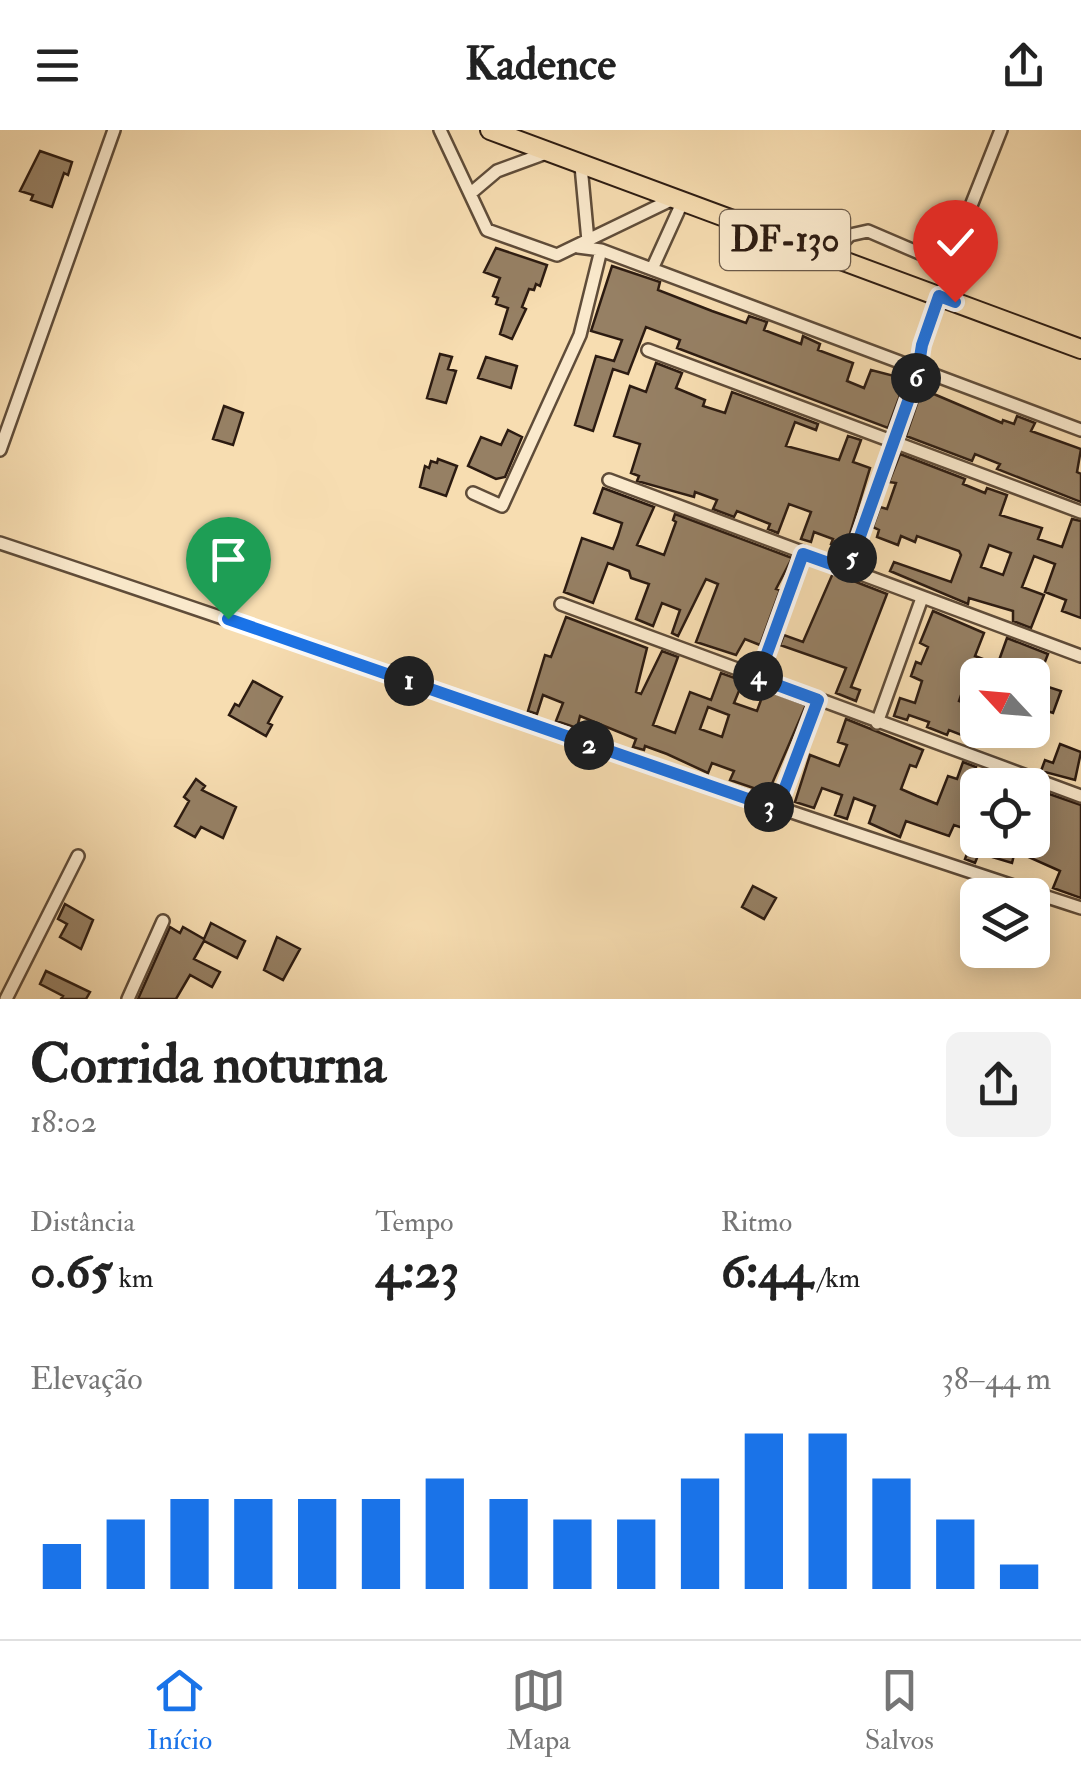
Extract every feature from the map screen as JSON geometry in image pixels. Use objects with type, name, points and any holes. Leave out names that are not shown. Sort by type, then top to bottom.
[{"type":"main road","name":"DF-130","points":[[490,130],[1081,349]]},
{"type":"street","points":[[0,450],[114,130]]},
{"type":"street","points":[[440,130],[487,230],[557,255],[678,201]]},
{"type":"street","points":[[830,256],[850,235],[868,231],[931,258],[948,252],[1001,130]]},
{"type":"street","points":[[471,193],[498,171],[548,153]]},
{"type":"street","points":[[581,166],[583,244]]},
{"type":"street","points":[[652,270],[678,201]]},
{"type":"street","points":[[583,244],[1081,430]]},
{"type":"street","points":[[473,492],[502,506],[580,335],[601,250]]},
{"type":"street","points":[[848,570],[894,442],[939,296]]},
{"type":"street","points":[[648,350],[1081,512]]},
{"type":"street","points":[[609,480],[1081,656]]},
{"type":"street","points":[[0,543],[343,657],[777,809],[1081,908]]},
{"type":"street","points":[[758,678],[803,554]]},
{"type":"street","points":[[877,723],[922,598]]},
{"type":"street","points":[[561,604],[1081,796]]},
{"type":"street","points":[[777,809],[818,700]]},
{"type":"street","points":[[6,999],[78,856]]},
{"type":"street","points":[[128,999],[163,921]]},
{"type":"building","points":[[40,151],[72,162],[52,207],[31,200],[33,195],[20,191]]},
{"type":"building","points":[[496,248],[547,265],[540,286],[529,289],[522,307],[526,309],[512,339],[500,334],[508,308],[496,304],[498,298],[493,296],[500,278],[484,272]]},
{"type":"building","points":[[612,266],[660,282],[658,290],[712,311],[746,323],[749,316],[767,322],[764,330],[801,344],[803,336],[820,344],[818,350],[853,363],[847,381],[864,388],[871,370],[906,379],[888,428],[677,348],[680,340],[646,327],[628,374],[613,369],[593,431],[575,425],[596,356],[614,361],[622,340],[591,331]]},
{"type":"building","points":[[440,354],[452,357],[448,369],[456,371],[446,403],[427,398]]},
{"type":"building","points":[[486,357],[517,366],[511,388],[478,378]]},
{"type":"building","points":[[656,363],[682,373],[676,388],[705,400],[703,406],[725,413],[732,392],[818,424],[816,430],[795,422],[786,446],[839,460],[848,436],[861,440],[853,462],[870,468],[845,550],[831,544],[833,539],[814,532],[811,542],[801,539],[811,512],[789,504],[778,533],[768,529],[770,524],[737,511],[734,517],[713,509],[717,500],[637,481],[639,476],[631,473],[640,444],[614,436],[630,386],[646,392]]},
{"type":"building","points":[[922,389],[1002,423],[1003,420],[1014,424],[1017,416],[1035,423],[1031,431],[1081,449],[1077,472],[1081,474],[1081,502],[997,469],[1000,464],[975,454],[972,461],[906,436]]},
{"type":"building","points":[[224,406],[243,413],[233,445],[213,439]]},
{"type":"building","points":[[508,430],[522,437],[505,477],[496,479],[468,466],[481,437],[501,445]]},
{"type":"building","points":[[900,454],[965,479],[963,484],[985,493],[987,488],[1007,495],[1000,515],[1042,528],[1038,539],[1062,547],[1072,519],[1081,521],[1081,618],[1062,611],[1066,600],[1045,592],[1055,564],[1034,556],[1022,587],[1044,595],[1031,628],[1013,621],[1013,611],[969,598],[968,604],[890,571],[894,562],[951,582],[961,555],[917,536],[915,542],[901,536],[898,545],[877,537],[879,530],[873,527],[880,507],[887,509],[896,483],[889,482]],"holes":[[[989,545],[1011,553],[1003,575],[981,567]]]},
{"type":"building","points":[[438,459],[457,466],[446,496],[420,487],[425,466],[429,468],[431,461],[437,463]]},
{"type":"building","points":[[603,488],[654,507],[637,545],[664,555],[676,522],[675,514],[792,558],[776,589],[780,590],[760,645],[745,639],[736,655],[696,642],[718,584],[706,579],[678,636],[672,633],[680,610],[662,603],[653,626],[636,619],[649,584],[631,578],[629,571],[608,563],[593,603],[564,592],[582,538],[613,549],[618,536],[622,523],[594,513]]},
{"type":"building","points":[[833,573],[887,594],[851,687],[860,690],[856,701],[836,693],[846,668],[780,645],[784,635],[803,642]]},
{"type":"building","points":[[933,611],[984,633],[975,656],[980,658],[960,658],[960,734],[949,730],[947,735],[927,727],[929,722],[909,715],[907,720],[894,716],[900,698],[915,703],[922,681],[911,676],[928,647],[920,643]]},
{"type":"building","points":[[566,617],[647,648],[636,692],[641,694],[662,651],[678,657],[653,725],[675,733],[690,692],[711,700],[721,673],[743,681],[734,703],[757,711],[765,689],[806,705],[768,793],[730,780],[734,771],[712,763],[708,773],[645,746],[644,750],[633,747],[636,739],[580,716],[577,728],[556,721],[563,703],[543,695],[537,714],[528,711],[545,655],[551,657]],"holes":[[[708,707],[729,715],[722,737],[700,729]]]},
{"type":"building","points":[[1007,638],[1048,654],[1046,658],[1000,658]]},
{"type":"building","points":[[253,681],[282,697],[268,723],[272,725],[266,736],[229,715]]},
{"type":"building","points":[[1050,688],[1061,691],[1053,713],[1050,712]]},
{"type":"building","points":[[846,719],[923,750],[916,767],[910,765],[901,789],[937,804],[948,776],[957,779],[960,770],[960,827],[954,825],[949,836],[906,821],[900,837],[869,823],[875,806],[854,798],[847,819],[835,815],[842,795],[822,788],[814,808],[795,802],[810,755],[839,766],[847,745],[838,742]]},
{"type":"building","points":[[1060,744],[1081,752],[1075,780],[1042,768],[1045,760],[1053,763]]},
{"type":"building","points":[[196,779],[205,786],[202,790],[236,807],[223,838],[201,827],[195,837],[175,826],[189,801],[184,797]]},
{"type":"building","points":[[1050,794],[1081,805],[1081,898],[1053,888],[1060,871],[1031,858],[1050,858]]},
{"type":"building","points":[[753,886],[776,898],[764,919],[742,907]]},
{"type":"building","points":[[65,904],[93,920],[81,949],[60,937],[67,924],[58,919]]},
{"type":"building","points":[[211,923],[245,941],[237,958],[204,941],[194,959],[220,972],[212,987],[190,975],[176,999],[138,999],[170,927],[180,933],[183,927],[204,939]]},
{"type":"building","points":[[277,937],[300,949],[283,980],[264,970]]},
{"type":"building","points":[[46,971],[90,992],[86,999],[61,999],[63,996],[40,984]]},
{"type":"route","points":[[228,619],[777,809],[818,700],[758,678],[803,554],[848,570],[917,376],[933,310],[939,296],[955,302]]}]
